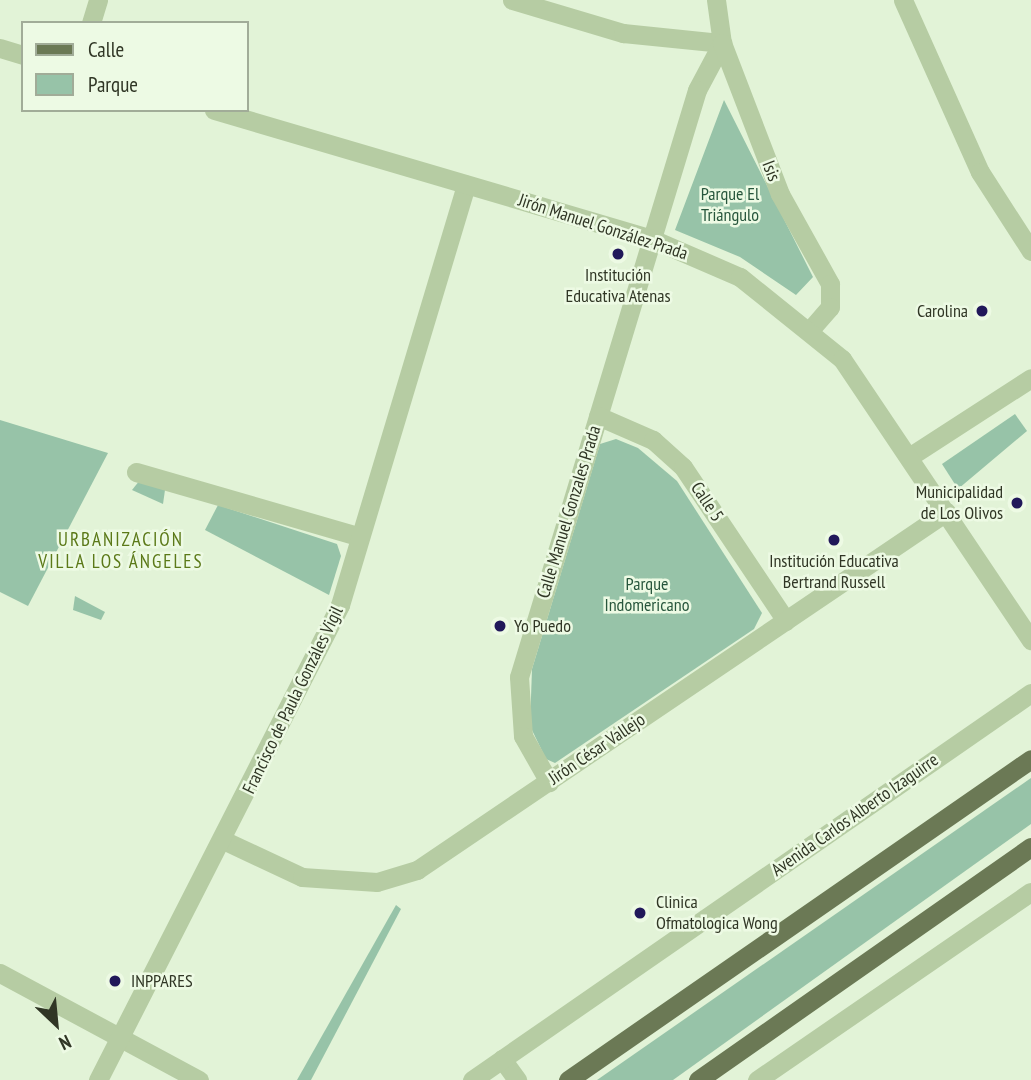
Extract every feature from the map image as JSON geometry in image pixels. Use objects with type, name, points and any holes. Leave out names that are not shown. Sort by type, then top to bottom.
[{"type":"main road","points":[[568,1080],[1031,759]]},
{"type":"main road","points":[[698,1080],[1031,847]]},
{"type":"street","points":[[92,21],[98,0]]},
{"type":"street","points":[[512,0],[622,33],[722,43]]},
{"type":"street","name":"Isis","points":[[716,0],[722,43],[780,194],[830,284],[830,307],[811,329]]},
{"type":"street","points":[[903,0],[980,172],[1031,251]]},
{"type":"street","name":"Calle Manuel Gonzales Prada","points":[[549,782],[523,736],[517,693],[697,90],[722,43]]},
{"type":"street","points":[[0,48],[21,54]]},
{"type":"street","name":"Jirón Manuel González Prada","points":[[221,112],[652,239],[740,277],[811,329],[848,367],[1031,640]]},
{"type":"street","name":"Francisco de Paula Gonzáles Vigil","points":[[98,1080],[335,616],[466,184]]},
{"type":"street","points":[[909,457],[1031,378]]},
{"type":"street","name":"Calle 5","points":[[598,416],[653,440],[683,467],[786,621]]},
{"type":"street","points":[[136,472],[358,536]]},
{"type":"street","name":"Jirón César Vallejo","points":[[223,839],[302,877],[377,883],[417,870],[946,512]]},
{"type":"street","name":"Avenida Carlos Alberto Izaguirre","points":[[472,1080],[1031,693]]},
{"type":"street","points":[[757,1080],[1031,892]]},
{"type":"street","points":[[0,973],[122,1036],[199,1080]]},
{"type":"street","points":[[502,1059],[517,1080]]},
{"type":"green space","name":"Parque El Triángulo","points":[[724,100],[813,277],[796,295],[740,257],[675,230]]},
{"type":"green space","points":[[1015,414],[1027,431],[958,489],[942,464]]},
{"type":"green space","points":[[0,420],[108,453],[28,606],[0,592]]},
{"type":"green space","name":"Parque Indomericano","points":[[616,439],[638,448],[677,481],[762,613],[754,629],[555,763],[546,759],[530,726],[532,669],[600,444]]},
{"type":"green space","points":[[140,480],[165,490],[163,504],[132,490]]},
{"type":"green space","points":[[218,505],[337,544],[341,556],[329,595],[205,530]]},
{"type":"green space","points":[[75,596],[105,612],[101,620],[73,610]]},
{"type":"green space","points":[[1031,778],[1031,824],[673,1080],[597,1080]]},
{"type":"green space","points":[[396,905],[401,909],[311,1080],[297,1080]]},
{"type":"place","name":"Institución Educativa Atenas","points":[[618,254]]},
{"type":"place","name":"Carolina","points":[[982,311]]},
{"type":"place","name":"Municipalidad de Los Olivos","points":[[1017,503]]},
{"type":"place","name":"Institución Educativa Bertrand Russell","points":[[834,540]]},
{"type":"place","name":"Yo Puedo","points":[[500,626]]},
{"type":"place","name":"Clinica Ofmatologica Wong","points":[[640,913]]},
{"type":"place","name":"INPPARES","points":[[115,981]]},
{"type":"district","name":"URBANIZACIÓN VILLA LOS ÁNGELES","points":[[121,551]]}]
